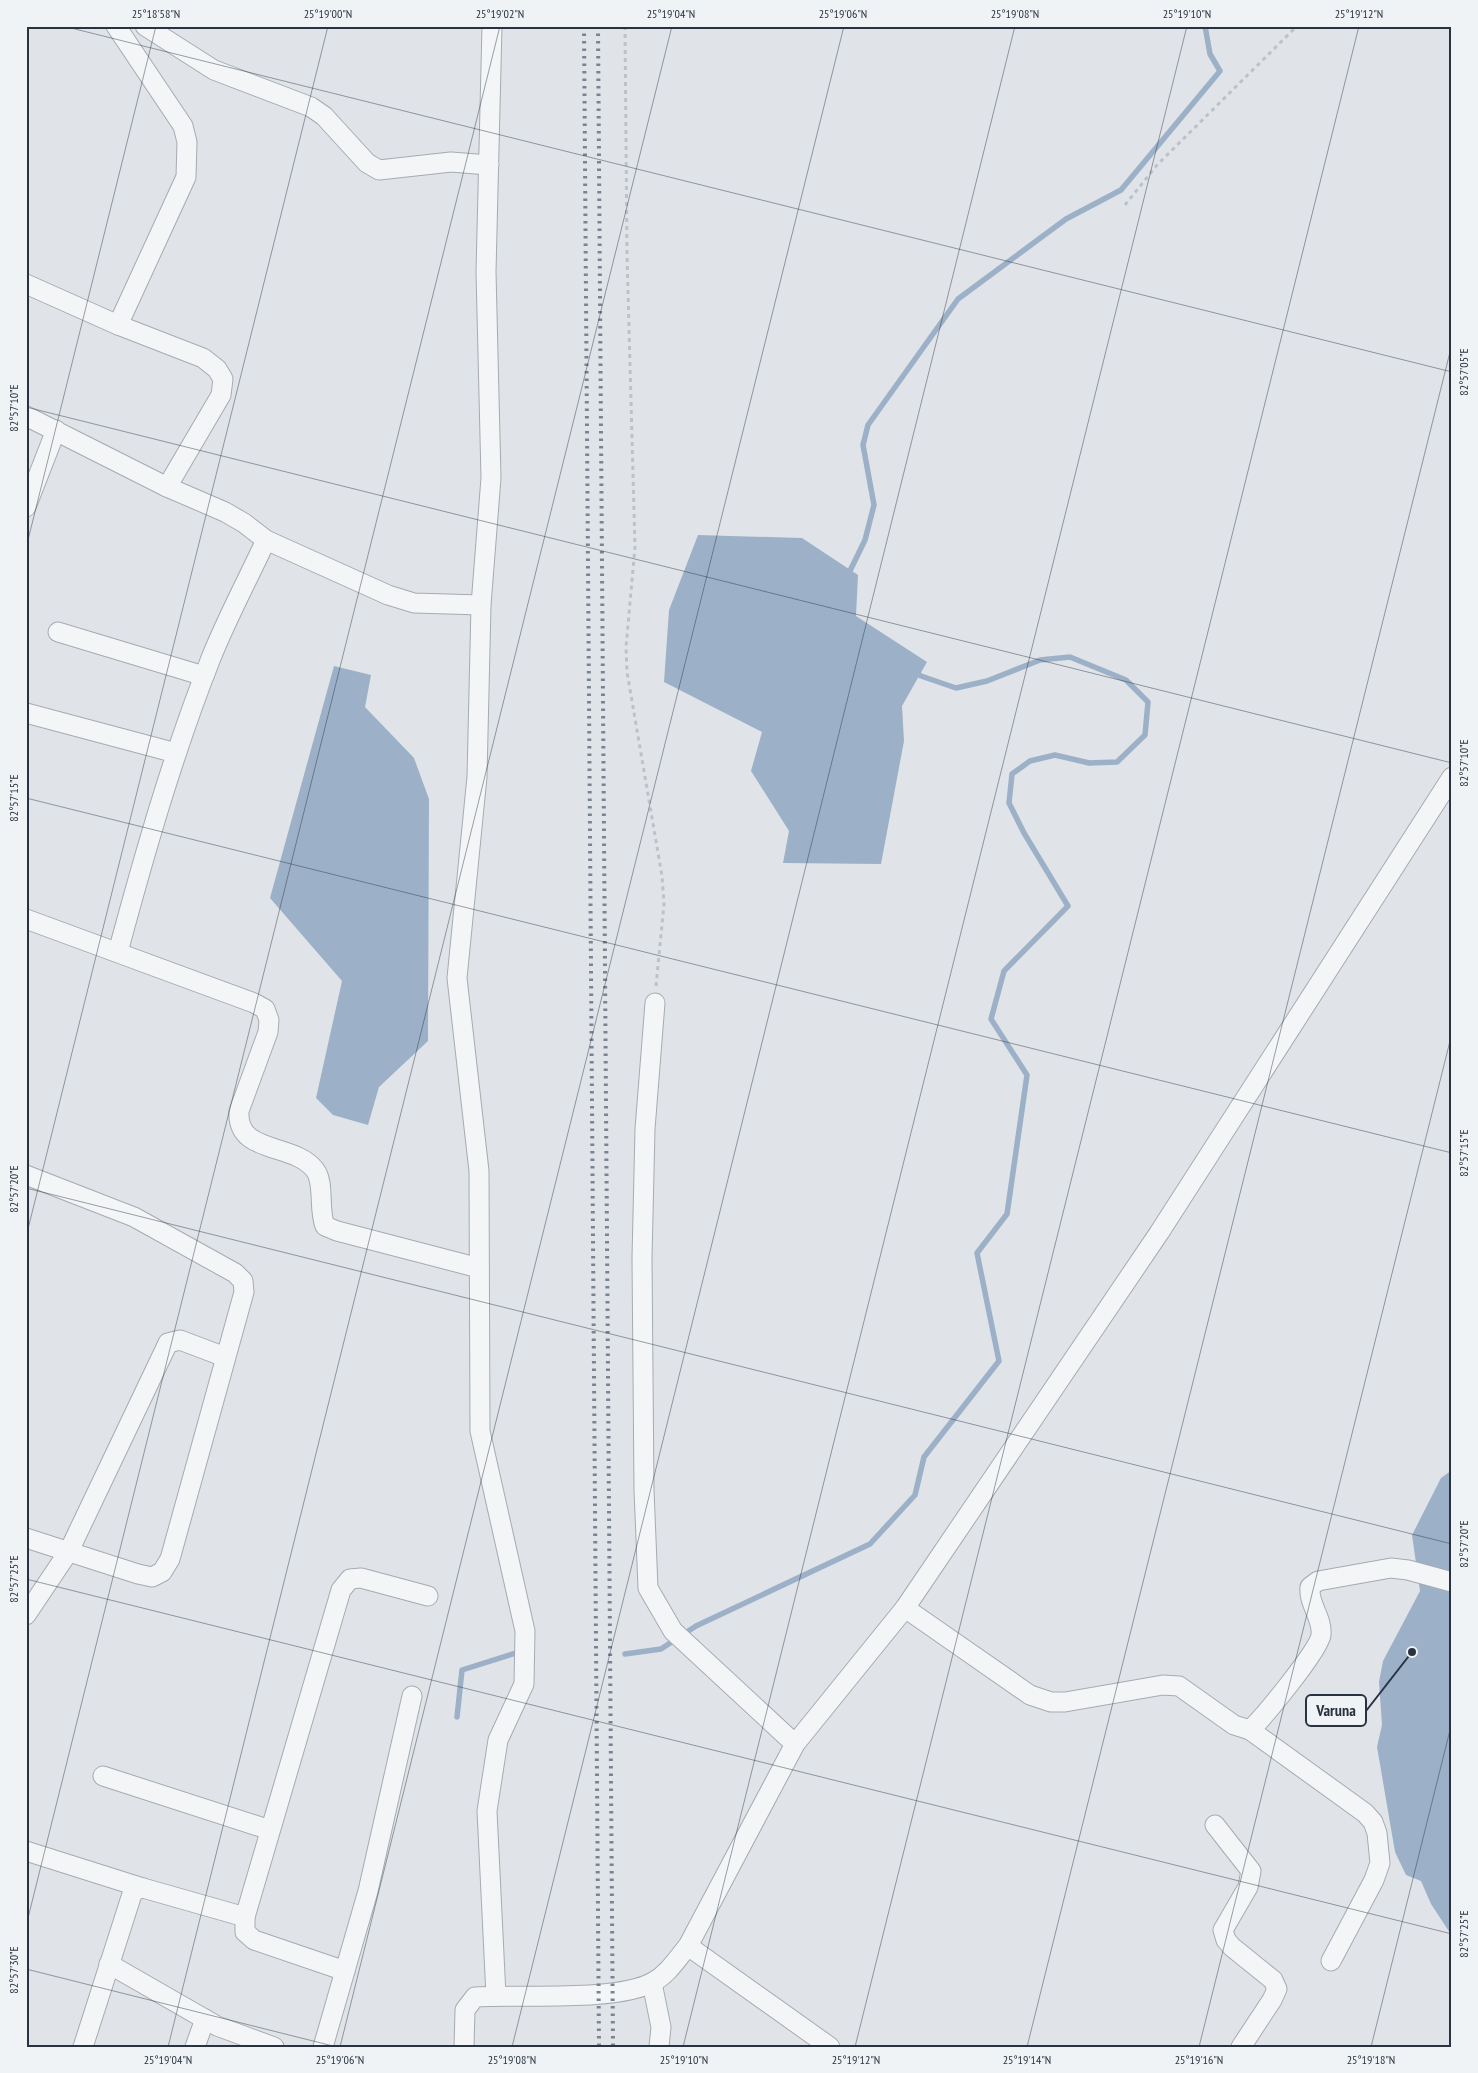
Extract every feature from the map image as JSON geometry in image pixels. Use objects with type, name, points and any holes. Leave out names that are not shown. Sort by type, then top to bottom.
[{"type":"street","points":[[116,26],[183,126],[186,142],[186,177],[118,325]]},
{"type":"street","points":[[144,26],[214,70],[311,107],[324,116],[367,163],[379,170],[451,162],[489,165]]},
{"type":"street","points":[[492,26],[486,272],[491,478],[481,605],[477,777],[457,978],[479,1172],[480,1431],[525,1631],[524,1684],[498,1740],[487,1811],[496,1996]]},
{"type":"street","points":[[26,284],[118,325],[203,358],[217,369],[223,379],[221,395],[168,487]]},
{"type":"street","points":[[26,416],[168,487],[225,512],[244,523],[266,540],[397,598],[414,603],[481,605]]},
{"type":"street","points":[[26,506],[56,430]]},
{"type":"street","points":[[118,952],[158,806],[176,753],[204,676],[266,540]]},
{"type":"street","points":[[58,632],[204,676]]},
{"type":"street","points":[[26,713],[176,753]]},
{"type":"street","points":[[464,2047],[465,2010],[475,1997],[614,1993],[652,1983],[668,1971],[688,1946],[795,1744],[905,1608],[1159,1233],[1452,778]]},
{"type":"street","points":[[26,919],[254,1003],[265,1009],[269,1020],[268,1032],[239,1111],[238,1123],[251,1140],[306,1160],[316,1171],[320,1183],[320,1214],[325,1226],[337,1231],[479,1268]]},
{"type":"street","points":[[655,1003],[645,1129],[642,1258],[644,1490],[648,1588],[672,1631],[795,1744]]},
{"type":"street","points":[[26,1175],[134,1217],[235,1273],[243,1281],[244,1292],[170,1559],[162,1572],[152,1577],[138,1574],[26,1538]]},
{"type":"street","points":[[26,1615],[68,1551],[168,1343],[180,1340],[226,1357]]},
{"type":"street","points":[[1250,1730],[1304,1662],[1321,1636],[1320,1627],[1309,1596],[1310,1587],[1318,1581],[1381,1568],[1408,1570],[1452,1582]]},
{"type":"street","points":[[345,1971],[254,1940],[245,1932],[245,1917],[341,1590],[350,1578],[361,1578],[428,1596]]},
{"type":"street","points":[[905,1608],[1030,1695],[1051,1702],[1065,1702],[1163,1685],[1179,1686],[1234,1725],[1250,1730],[1365,1813],[1373,1822],[1378,1833],[1380,1863],[1374,1880],[1331,1960]]},
{"type":"street","points":[[323,2047],[368,1892],[412,1696]]},
{"type":"street","points":[[104,1776],[270,1830]]},
{"type":"street","points":[[1216,1826],[1251,1871],[1248,1887],[1224,1930],[1226,1940],[1273,1980],[1277,1989],[1272,2000],[1241,2047]]},
{"type":"street","points":[[26,1851],[143,1888],[245,1917]]},
{"type":"street","points":[[83,2047],[133,1891],[143,1888]]},
{"type":"street","points":[[688,1946],[830,2047]]},
{"type":"street","points":[[109,1964],[205,2019],[274,2047]]},
{"type":"street","points":[[652,1983],[661,2027],[659,2047]]},
{"type":"street","points":[[195,2047],[205,2019]]},
{"type":"path","points":[[625,26],[627,255],[636,546],[626,647],[627,672],[662,876],[664,904],[655,1003]]},
{"type":"path","points":[[1125,205],[1157,165],[1297,26]]},
{"type":"water","points":[[698,535],[802,538],[858,575],[856,616],[927,662],[902,706],[904,741],[881,864],[783,863],[789,831],[751,771],[762,732],[664,682],[669,610]]},
{"type":"water","points":[[334,666],[371,675],[365,707],[414,758],[429,799],[428,1041],[379,1087],[368,1125],[333,1115],[316,1098],[342,981],[270,898]]},
{"type":"water","points":[[1452,1470],[1452,1936],[1431,1904],[1421,1881],[1406,1875],[1395,1852],[1377,1747],[1382,1725],[1379,1682],[1383,1661],[1420,1591],[1412,1535],[1441,1478]]},
{"type":"waterway","points":[[847,577],[865,540],[874,505],[863,445],[868,425],[958,299],[1066,219],[1121,190],[1220,71],[1210,54],[1205,26]]},
{"type":"waterway","points":[[625,1654],[661,1649],[696,1626],[870,1544],[915,1495],[924,1457],[999,1361],[977,1253],[1007,1214],[1027,1075],[991,1019],[1004,971],[1068,906],[1024,833],[1009,803],[1012,774],[1030,761],[1055,755],[1089,763],[1117,762],[1145,735],[1148,702],[1126,680],[1070,657],[1040,660],[987,681],[956,688],[921,676],[914,671]]},
{"type":"waterway","points":[[457,1717],[462,1670],[519,1652]]},
{"type":"railway","points":[[584,26],[599,2047]]},
{"type":"railway","points":[[598,26],[613,2047]]},
{"type":"place","name":"Varuna","points":[[1412,1652]]}]
